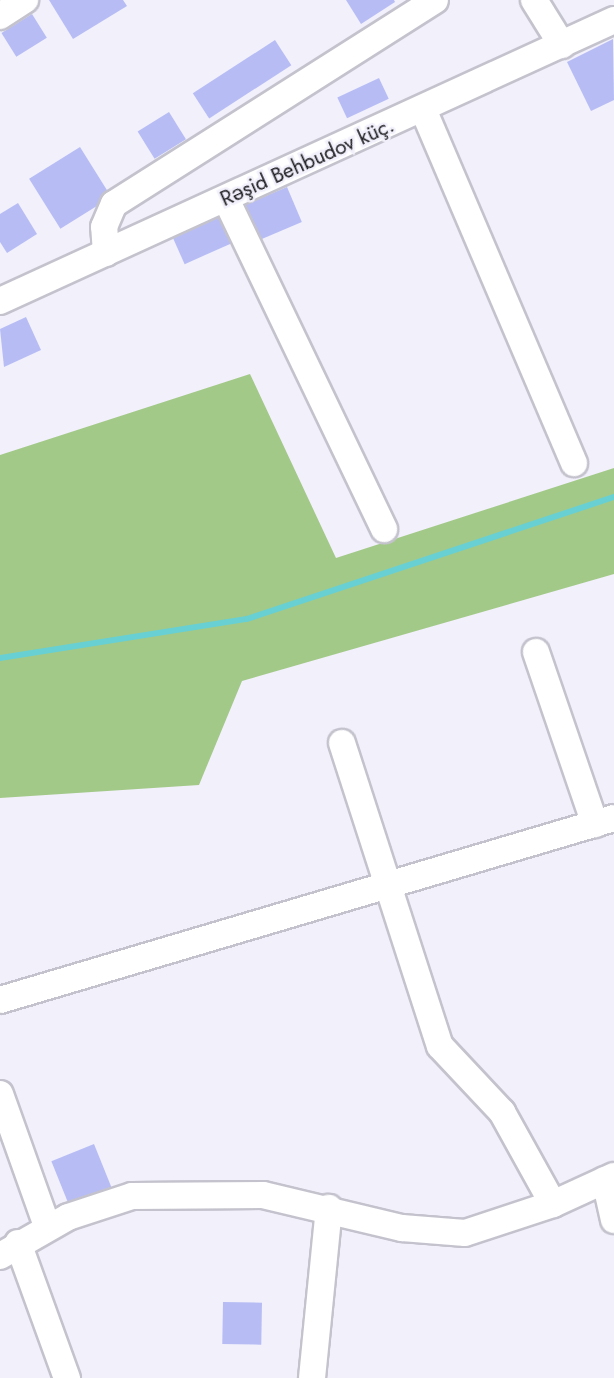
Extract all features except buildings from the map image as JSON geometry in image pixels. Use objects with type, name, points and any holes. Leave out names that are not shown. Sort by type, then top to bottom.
[{"type":"street","points":[[0,16],[25,0]]},
{"type":"street","points":[[106,253],[104,227],[114,204],[435,0]]},
{"type":"street","points":[[534,0],[562,45]]},
{"type":"street","name":"Rəşid Behbudov küç.","points":[[0,301],[614,20]]},
{"type":"street","points":[[423,109],[574,463]]},
{"type":"street","points":[[226,199],[384,529]]},
{"type":"street","points":[[0,999],[604,821],[536,652]]},
{"type":"street","points":[[342,743],[390,883],[440,1046],[502,1113],[553,1204]]},
{"type":"street","points":[[0,1094],[47,1226]]},
{"type":"street","points":[[67,1378],[9,1250],[47,1226],[132,1196],[263,1195],[329,1208],[402,1228],[454,1233],[501,1223],[553,1204],[610,1178],[614,1220]]},
{"type":"street","points":[[312,1378],[329,1208]]},
{"type":"green space","points":[[250,374],[336,558],[614,468],[614,574],[242,681],[199,785],[0,798],[0,455]]},
{"type":"waterway","points":[[0,658],[247,619],[614,497]]}]
